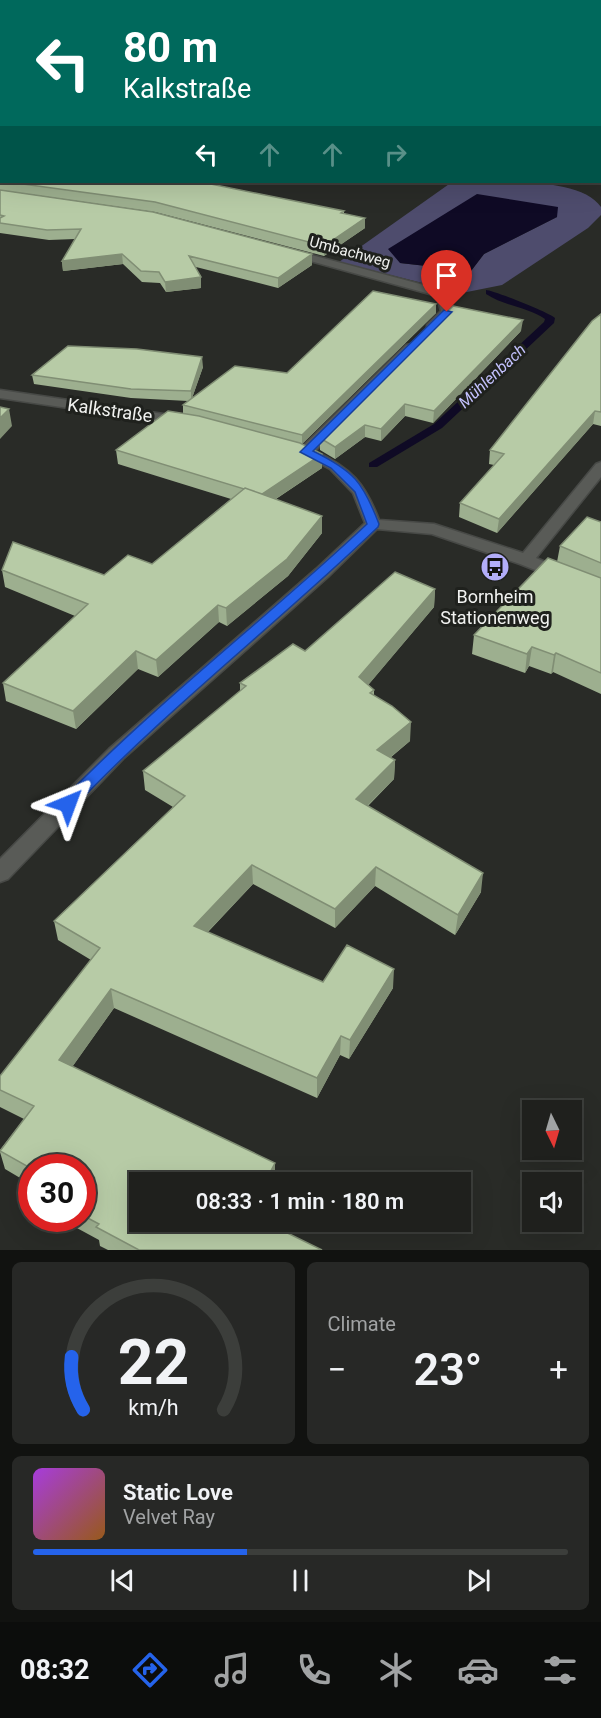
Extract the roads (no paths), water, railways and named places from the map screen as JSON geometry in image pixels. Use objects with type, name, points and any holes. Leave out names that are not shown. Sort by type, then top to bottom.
[{"type":"street","name":"Umbachweg","points":[[283,251],[442,294],[447,312],[306,452]]},
{"type":"street","name":"Kalkstraße","points":[[0,394],[201,423]]},
{"type":"street","points":[[282,445],[306,452],[335,466],[360,491],[373,524]]},
{"type":"street","points":[[526,560],[601,466]]},
{"type":"street","points":[[1,877],[116,754],[322,573],[373,524],[434,529],[526,560],[601,591]]},
{"type":"waterway","name":"Mühlenbach","points":[[373,465],[438,426],[549,323],[550,318],[543,313],[496,297],[489,292]]},
{"type":"place","name":"Bornheim Stationenweg","points":[[495,567]]}]
